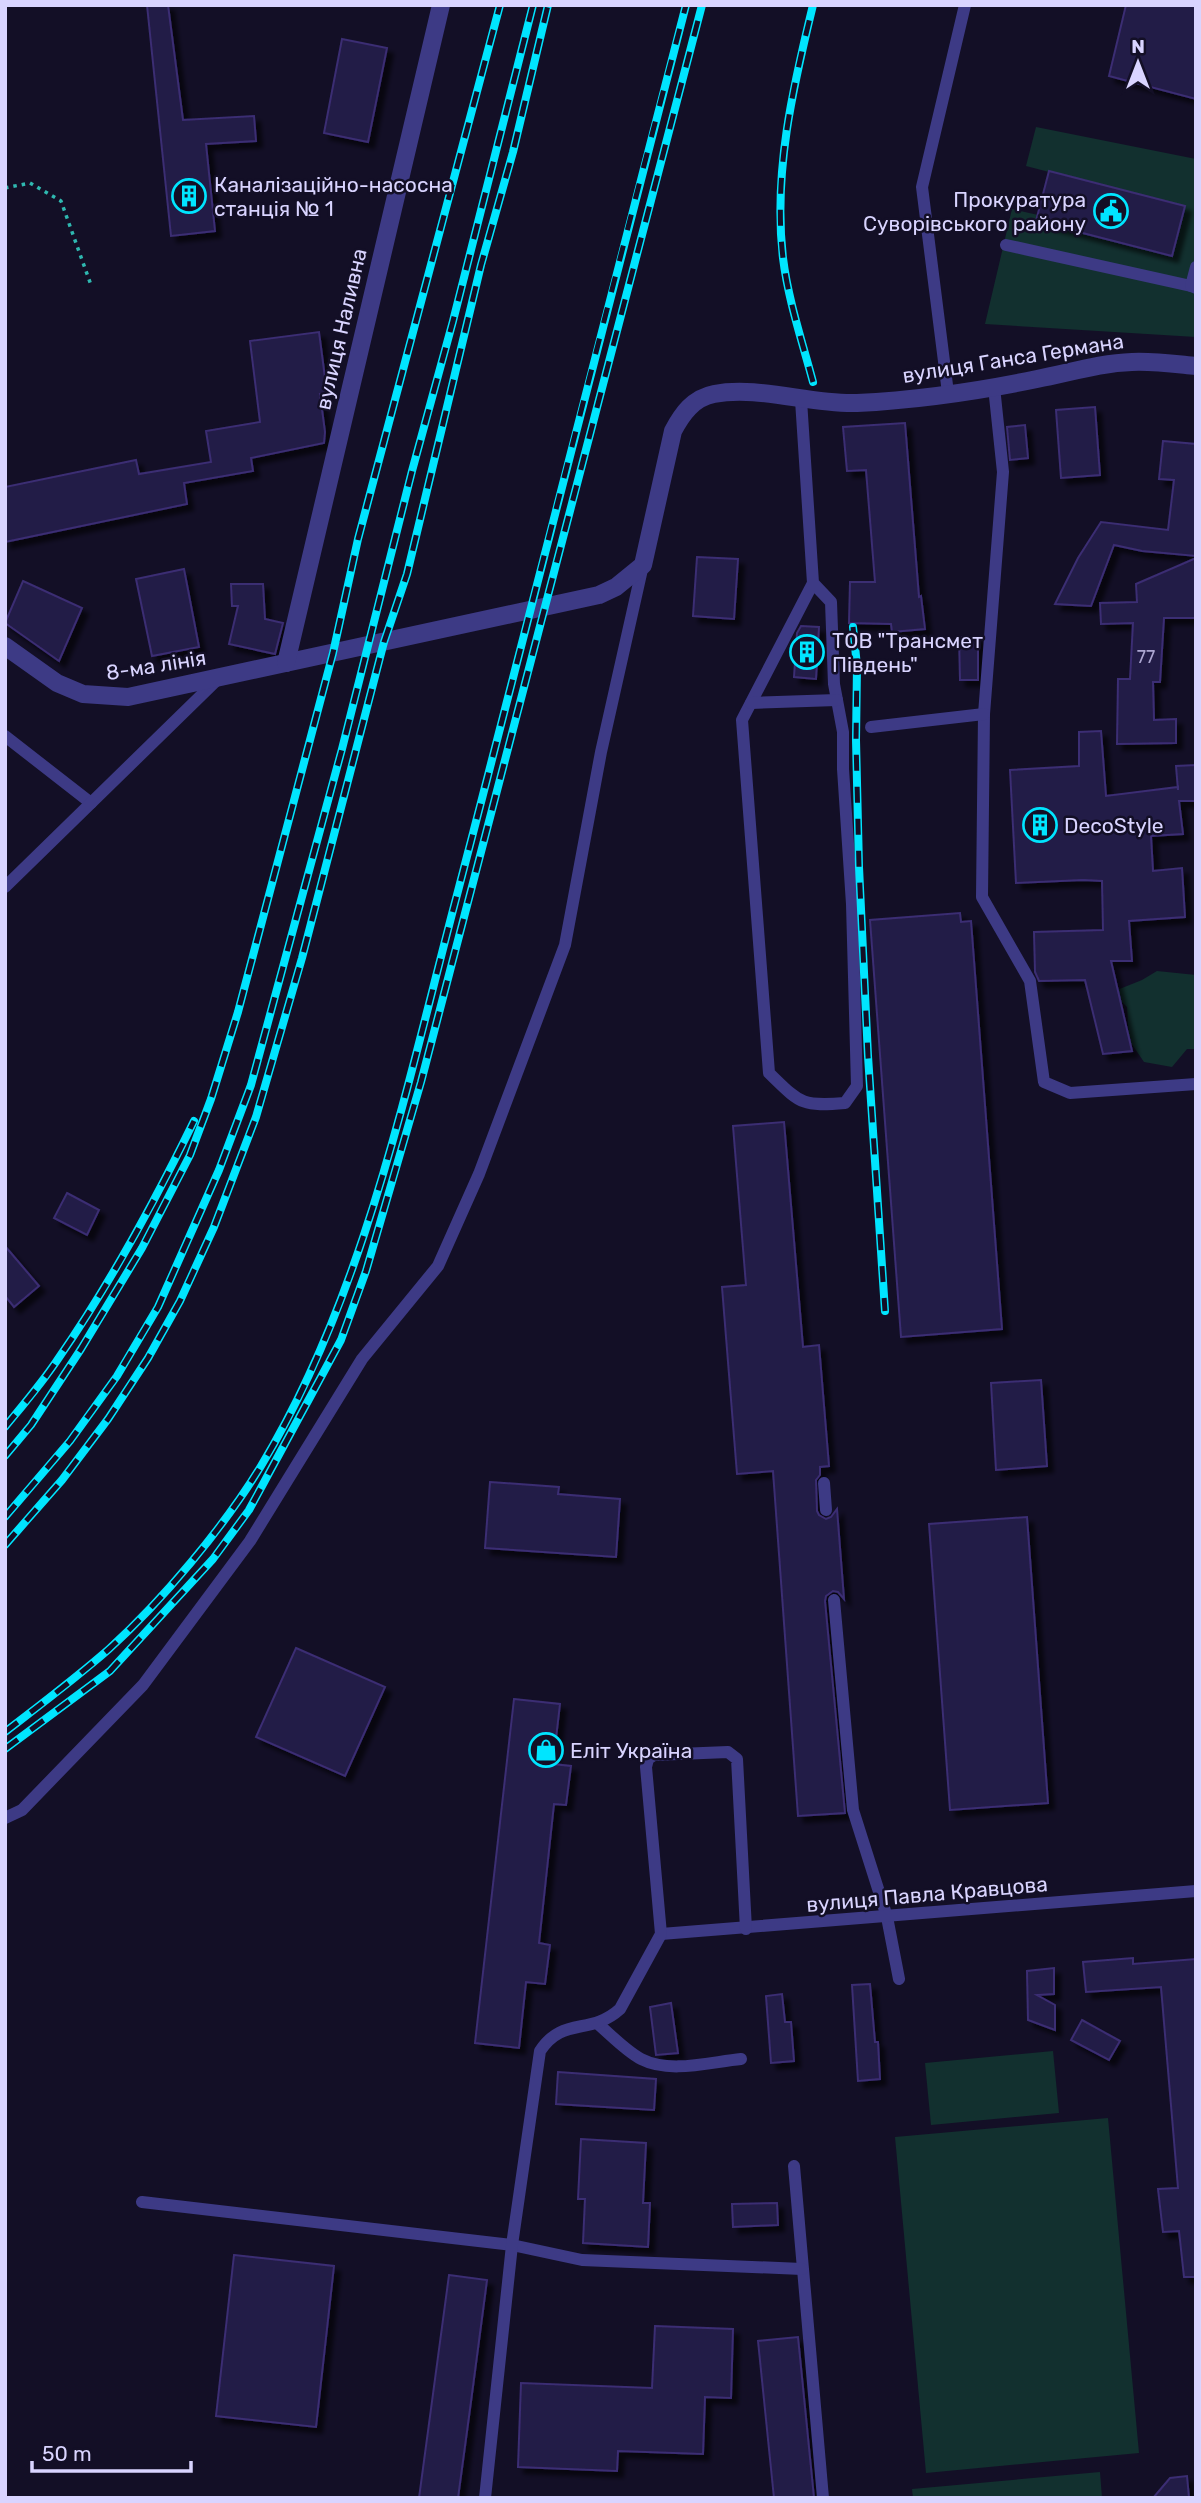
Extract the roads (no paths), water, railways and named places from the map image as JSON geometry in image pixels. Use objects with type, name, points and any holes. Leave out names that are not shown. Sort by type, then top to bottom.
[{"type":"street","name":"вулиця Наливна","points":[[286,663],[441,5]]},
{"type":"street","name":"вулиця Ганса Германа","points":[[643,565],[673,431],[682,414],[696,400],[712,394],[758,393],[801,400],[857,403],[994,387],[1107,364],[1132,362],[1196,366]]},
{"type":"street","name":"8-ма лінія","points":[[5,646],[57,683],[83,694],[128,697],[598,595],[631,577],[643,565]]},
{"type":"lane","points":[[948,393],[922,187],[965,5]]},
{"type":"lane","points":[[1006,245],[1193,287],[1196,267]]},
{"type":"lane","points":[[994,387],[1003,472],[984,714],[982,897],[1030,981],[1044,1082],[1070,1093],[1196,1084]]},
{"type":"lane","points":[[801,400],[813,583],[742,720],[769,1073],[795,1098],[817,1106],[845,1103],[857,1086],[852,904],[843,732],[834,684],[831,602],[813,583]]},
{"type":"lane","points":[[5,1818],[22,1810],[144,1685],[250,1541],[362,1359],[438,1266],[479,1174],[565,945],[601,752],[643,565]]},
{"type":"lane","points":[[5,887],[219,677]]},
{"type":"lane","points":[[751,703],[837,700]]},
{"type":"lane","points":[[871,727],[984,714]]},
{"type":"lane","points":[[5,736],[91,803]]},
{"type":"lane","points":[[824,1483],[826,1510]]},
{"type":"lane","points":[[834,1600],[853,1810],[887,1917],[899,1979]]},
{"type":"lane","points":[[485,2498],[512,2245],[540,2051],[548,2038],[561,2031],[598,2024],[620,2009],[661,1934],[646,1767],[648,1759],[654,1755],[728,1752],[737,1759],[746,1928]]},
{"type":"lane","name":"вулиця Павла Кравцова","points":[[661,1934],[1196,1891]]},
{"type":"lane","points":[[598,2024],[638,2058],[658,2065],[741,2059]]},
{"type":"lane","points":[[794,2166],[823,2498]]},
{"type":"lane","points":[[142,2202],[512,2245],[582,2260],[802,2269]]},
{"type":"railway","points":[[5,1456],[31,1425],[142,1248],[190,1155],[211,1099],[238,1012],[333,653],[358,539],[500,5]]},
{"type":"railway","points":[[5,1517],[70,1441],[117,1376],[158,1307],[219,1170],[251,1085],[342,749],[533,5]]},
{"type":"railway","points":[[5,1545],[62,1480],[108,1419],[148,1358],[180,1301],[214,1227],[256,1117],[302,958],[384,642],[407,574],[481,265],[513,152],[548,5]]},
{"type":"railway","points":[[5,1732],[109,1649],[150,1609],[211,1538],[261,1466],[297,1400],[328,1331],[356,1259],[401,1112],[686,5]]},
{"type":"railway","points":[[5,1749],[110,1671],[213,1559],[249,1510],[341,1340],[366,1271],[421,1082],[702,5]]},
{"type":"railway","points":[[813,5],[787,130],[781,226],[788,289],[813,382]]},
{"type":"railway","points":[[853,627],[857,666],[859,867],[885,1311]]},
{"type":"railway","points":[[5,1427],[52,1368],[96,1302],[147,1213],[194,1121]]},
{"type":"place","name":"Каналізаційно-насосна станція № 1","points":[[189,196]]},
{"type":"place","name":"Прокуратура Суворівського району","points":[[1111,211]]},
{"type":"place","name":"ТОВ \"Трансмет Південь\"","points":[[807,652]]},
{"type":"place","name":"DecoStyle","points":[[1040,825]]},
{"type":"place","name":"Еліт Україна","points":[[546,1750]]}]
